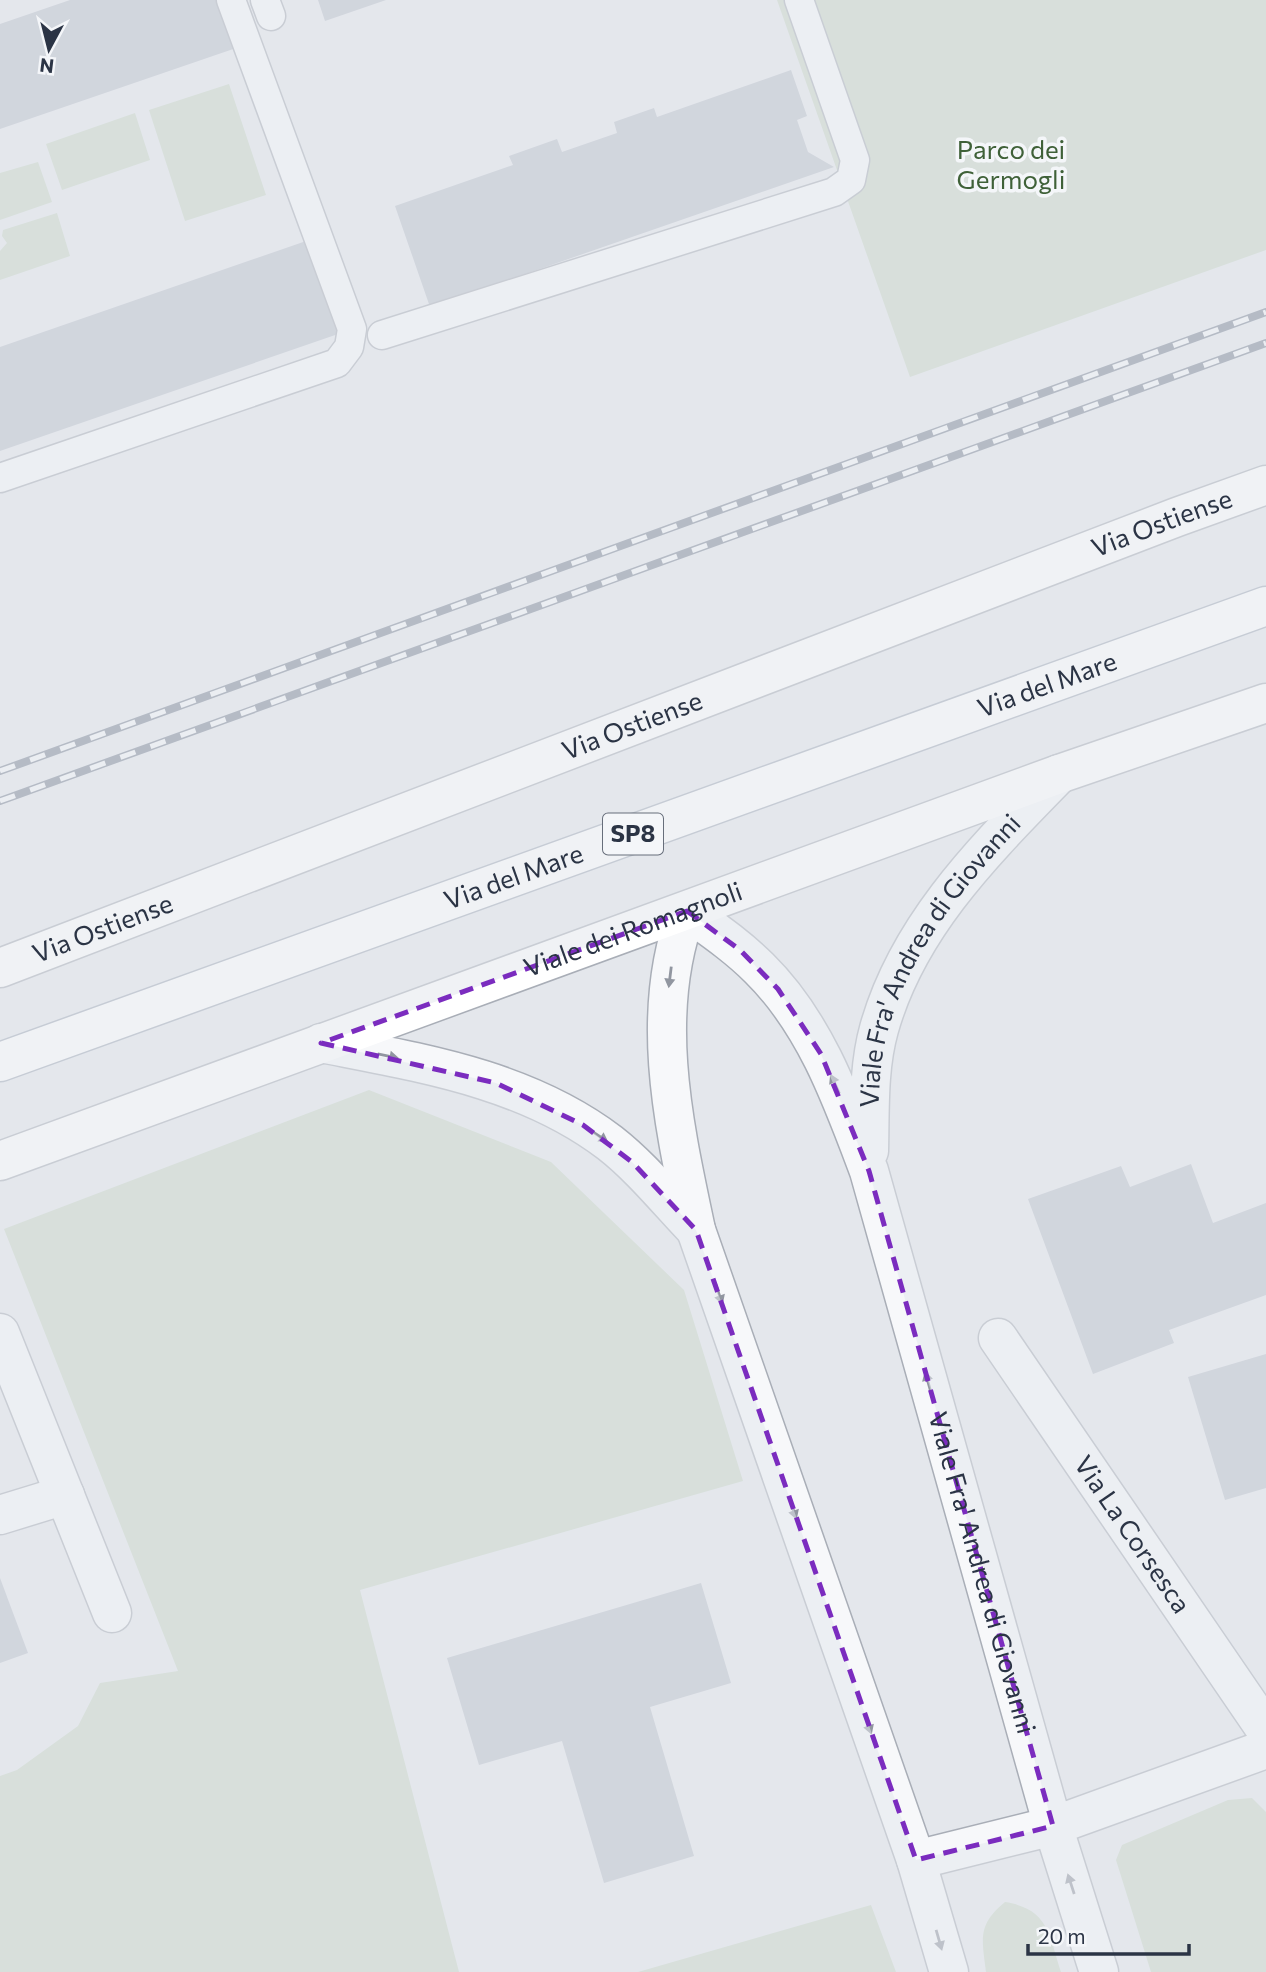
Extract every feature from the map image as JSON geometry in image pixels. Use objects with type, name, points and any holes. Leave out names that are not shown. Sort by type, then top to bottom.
[{"type":"main road","name":"Via Ostiense","points":[[0,968],[1266,485]]},
{"type":"main road","name":"Via del Mare","points":[[0,1062],[1266,606]]},
{"type":"main road","name":"Viale dei Romagnoli","points":[[0,1161],[1059,774],[1266,703]]},
{"type":"street","name":"Viale Fra' Andrea di Giovanni","points":[[869,1171],[873,1063],[879,1029],[908,959],[947,896],[1001,834],[1059,774]]},
{"type":"street","name":"Viale Fra' Andrea di Giovanni","points":[[687,911],[760,969],[793,1010],[821,1054],[841,1097],[869,1171],[1053,1826],[1099,1972]]},
{"type":"street","points":[[687,911],[672,962],[666,1038],[676,1127],[696,1230],[916,1860],[949,1972]]},
{"type":"street","points":[[321,1043],[463,1073],[496,1083],[555,1109],[610,1143],[632,1162],[696,1230]]},
{"type":"street","points":[[0,1333],[112,1613]]},
{"type":"street","name":"Via La Corsesca","points":[[998,1338],[1266,1730]]},
{"type":"street","points":[[0,1515],[65,1494]]},
{"type":"street","points":[[916,1860],[1053,1826],[1266,1749]]},
{"type":"lane","points":[[0,478],[337,363],[349,347],[352,329],[231,0]]},
{"type":"lane","points":[[382,335],[834,192],[851,180],[855,160],[799,0]]},
{"type":"highlighted area","points":[[687,911],[740,950],[778,989],[821,1054],[869,1171],[1053,1826],[916,1860],[696,1230],[632,1162],[583,1125],[496,1083],[321,1043]]},
{"type":"green space","name":"Parco dei Germogli","points":[[777,0],[1266,0],[1266,250],[910,377]]},
{"type":"green space","points":[[229,84],[266,195],[185,221],[149,110]]},
{"type":"green space","points":[[135,113],[150,160],[62,190],[46,144]]},
{"type":"green space","points":[[38,162],[52,202],[0,220],[0,173]]},
{"type":"green space","points":[[57,213],[70,256],[0,280],[0,251],[7,243],[2,236],[3,230]]},
{"type":"green space","points":[[369,1090],[551,1162],[684,1290],[743,1481],[360,1590],[459,1972],[0,1972],[0,1776],[17,1770],[78,1726],[100,1683],[178,1671],[4,1229]]},
{"type":"green space","points":[[1252,1798],[1266,1812],[1266,1972],[1151,1972],[1116,1860],[1122,1845],[1228,1800]]},
{"type":"green space","points":[[1005,1902],[1020,1906],[1039,1917],[1050,1935],[1061,1972],[986,1972],[984,1933],[990,1918]]},
{"type":"green space","points":[[871,1905],[896,1972],[638,1972]]},
{"type":"building","points":[[70,0],[226,0],[242,46],[0,129],[0,24]]},
{"type":"building","points":[[318,0],[386,0],[325,21]]},
{"type":"building","points":[[791,70],[807,116],[797,120],[808,152],[834,167],[430,307],[395,206],[513,165],[509,156],[557,139],[562,152],[617,133],[614,122],[654,108],[657,117]]},
{"type":"building","points":[[309,240],[341,333],[0,451],[0,347]]},
{"type":"building","points":[[1191,1164],[1213,1223],[1266,1203],[1266,1295],[1169,1330],[1174,1343],[1093,1374],[1028,1199],[1121,1166],[1130,1187]]},
{"type":"building","points":[[1266,1354],[1266,1488],[1225,1500],[1188,1377]]},
{"type":"building","points":[[0,1578],[28,1653],[0,1663]]},
{"type":"building","points":[[701,1583],[731,1683],[650,1707],[694,1856],[604,1883],[562,1741],[479,1765],[447,1658]]},
{"type":"railway","points":[[0,771],[1266,312]]},
{"type":"railway","points":[[0,801],[1266,343]]}]
